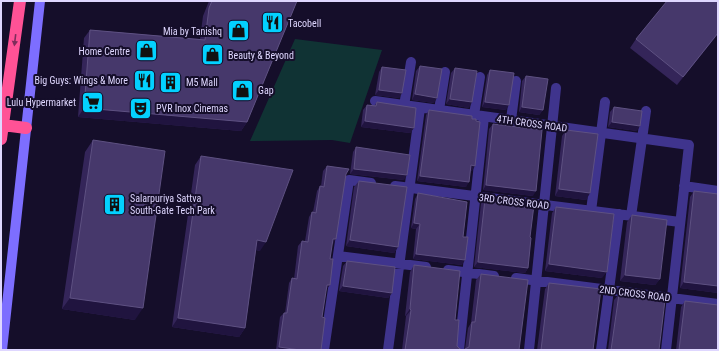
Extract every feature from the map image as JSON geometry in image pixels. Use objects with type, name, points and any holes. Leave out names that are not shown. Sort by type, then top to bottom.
[{"type":"highway","points":[[1,139],[20,1]]},
{"type":"highway","points":[[3,125],[26,128]]},
{"type":"street","points":[[2,350],[40,1]]},
{"type":"street","points":[[404,106],[411,62]]},
{"type":"street","points":[[439,110],[445,72]]},
{"type":"street","points":[[474,115],[480,77]]},
{"type":"street","points":[[511,120],[516,81]]},
{"type":"street","points":[[529,350],[556,88]]},
{"type":"street","name":"4TH CROSS ROAD","points":[[375,102],[689,145],[684,186]]},
{"type":"street","points":[[591,211],[605,102]]},
{"type":"street","points":[[388,350],[420,108]]},
{"type":"street","points":[[631,216],[646,111]]},
{"type":"street","points":[[459,350],[484,117]]},
{"type":"street","name":"3RD CROSS ROAD","points":[[338,256],[349,180],[680,222]]},
{"type":"street","points":[[666,350],[684,186],[718,191]]},
{"type":"street","points":[[601,350],[619,214]]},
{"type":"street","points":[[324,350],[338,256]]},
{"type":"street","name":"2ND CROSS ROAD","points":[[338,256],[718,304]]},
{"type":"green space","points":[[295,39],[382,50],[350,143],[332,140],[250,141]]},
{"type":"building","name":"M5 Mall","points":[[212,1],[297,1],[247,122],[84,108],[90,30],[205,40],[209,8]]},
{"type":"building","points":[[667,1],[718,1],[718,33],[683,77],[636,39]]},
{"type":"building","points":[[420,66],[442,69],[437,98],[415,94]]},
{"type":"building","points":[[382,67],[406,70],[402,93],[379,90]]},
{"type":"building","points":[[455,68],[477,71],[472,102],[450,99]]},
{"type":"building","points":[[490,70],[514,73],[509,105],[485,102]]},
{"type":"building","points":[[526,76],[548,79],[543,110],[522,107]]},
{"type":"building","points":[[377,102],[416,108],[414,128],[365,121],[367,105],[376,106]]},
{"type":"building","points":[[614,107],[642,111],[640,126],[612,122]]},
{"type":"building","points":[[429,110],[472,116],[472,119],[476,119],[476,121],[480,122],[475,166],[471,165],[469,182],[420,176]]},
{"type":"building","points":[[493,124],[542,130],[536,191],[486,185]]},
{"type":"building","points":[[566,130],[598,134],[590,193],[559,189]]},
{"type":"building","name":"Salarpuriya Sattva South-Gate Tech Park","points":[[93,140],[165,151],[143,308],[70,298]]},
{"type":"building","points":[[356,147],[410,155],[407,175],[354,169]]},
{"type":"building","points":[[201,156],[293,170],[266,242],[257,240],[245,328],[178,318]]},
{"type":"building","points":[[327,166],[349,169],[346,174],[336,239],[333,239],[330,259],[333,259],[330,285],[327,285],[322,317],[325,318],[321,350],[300,350],[279,347],[284,313],[287,313],[292,278],[297,279],[302,241],[308,242],[312,212],[316,213],[320,186],[324,187]]},
{"type":"building","points":[[359,181],[407,187],[398,247],[350,240]]},
{"type":"building","points":[[694,191],[718,194],[718,286],[684,282]]},
{"type":"building","points":[[418,193],[467,202],[463,237],[468,237],[465,260],[416,254],[420,224],[414,223]]},
{"type":"building","points":[[485,199],[534,205],[528,268],[478,262]]},
{"type":"building","points":[[556,207],[614,214],[607,272],[549,264]]},
{"type":"building","points":[[632,215],[667,220],[660,279],[625,275]]},
{"type":"building","points":[[347,261],[395,267],[392,293],[343,286]]},
{"type":"building","points":[[414,265],[460,271],[455,320],[459,320],[457,346],[463,350],[405,350],[411,310]]},
{"type":"building","points":[[481,274],[528,280],[519,350],[463,350],[469,347],[472,322],[475,322]]},
{"type":"building","points":[[549,283],[601,289],[593,350],[541,350]]},
{"type":"building","points":[[619,294],[665,300],[659,350],[611,350]]},
{"type":"building","points":[[685,301],[718,305],[718,350],[679,350]]},
{"type":"place","name":"Tacobell","points":[[273,23]]},
{"type":"place","name":"Mia by Tanishq","points":[[238,31]]},
{"type":"place","name":"Home Centre","points":[[146,51]]},
{"type":"place","name":"Beauty & Beyond","points":[[213,55]]},
{"type":"place","name":"Big Guys: Wings & More","points":[[144,80]]},
{"type":"place","name":"M5 Mall","points":[[171,82]]},
{"type":"place","name":"Gap","points":[[243,90]]},
{"type":"place","name":"Lulu Hypermarket","points":[[92,102]]},
{"type":"place","name":"PVR Inox Cinemas","points":[[141,108]]},
{"type":"place","name":"Salarpuriya Sattva South-Gate Tech Park","points":[[115,204]]}]
